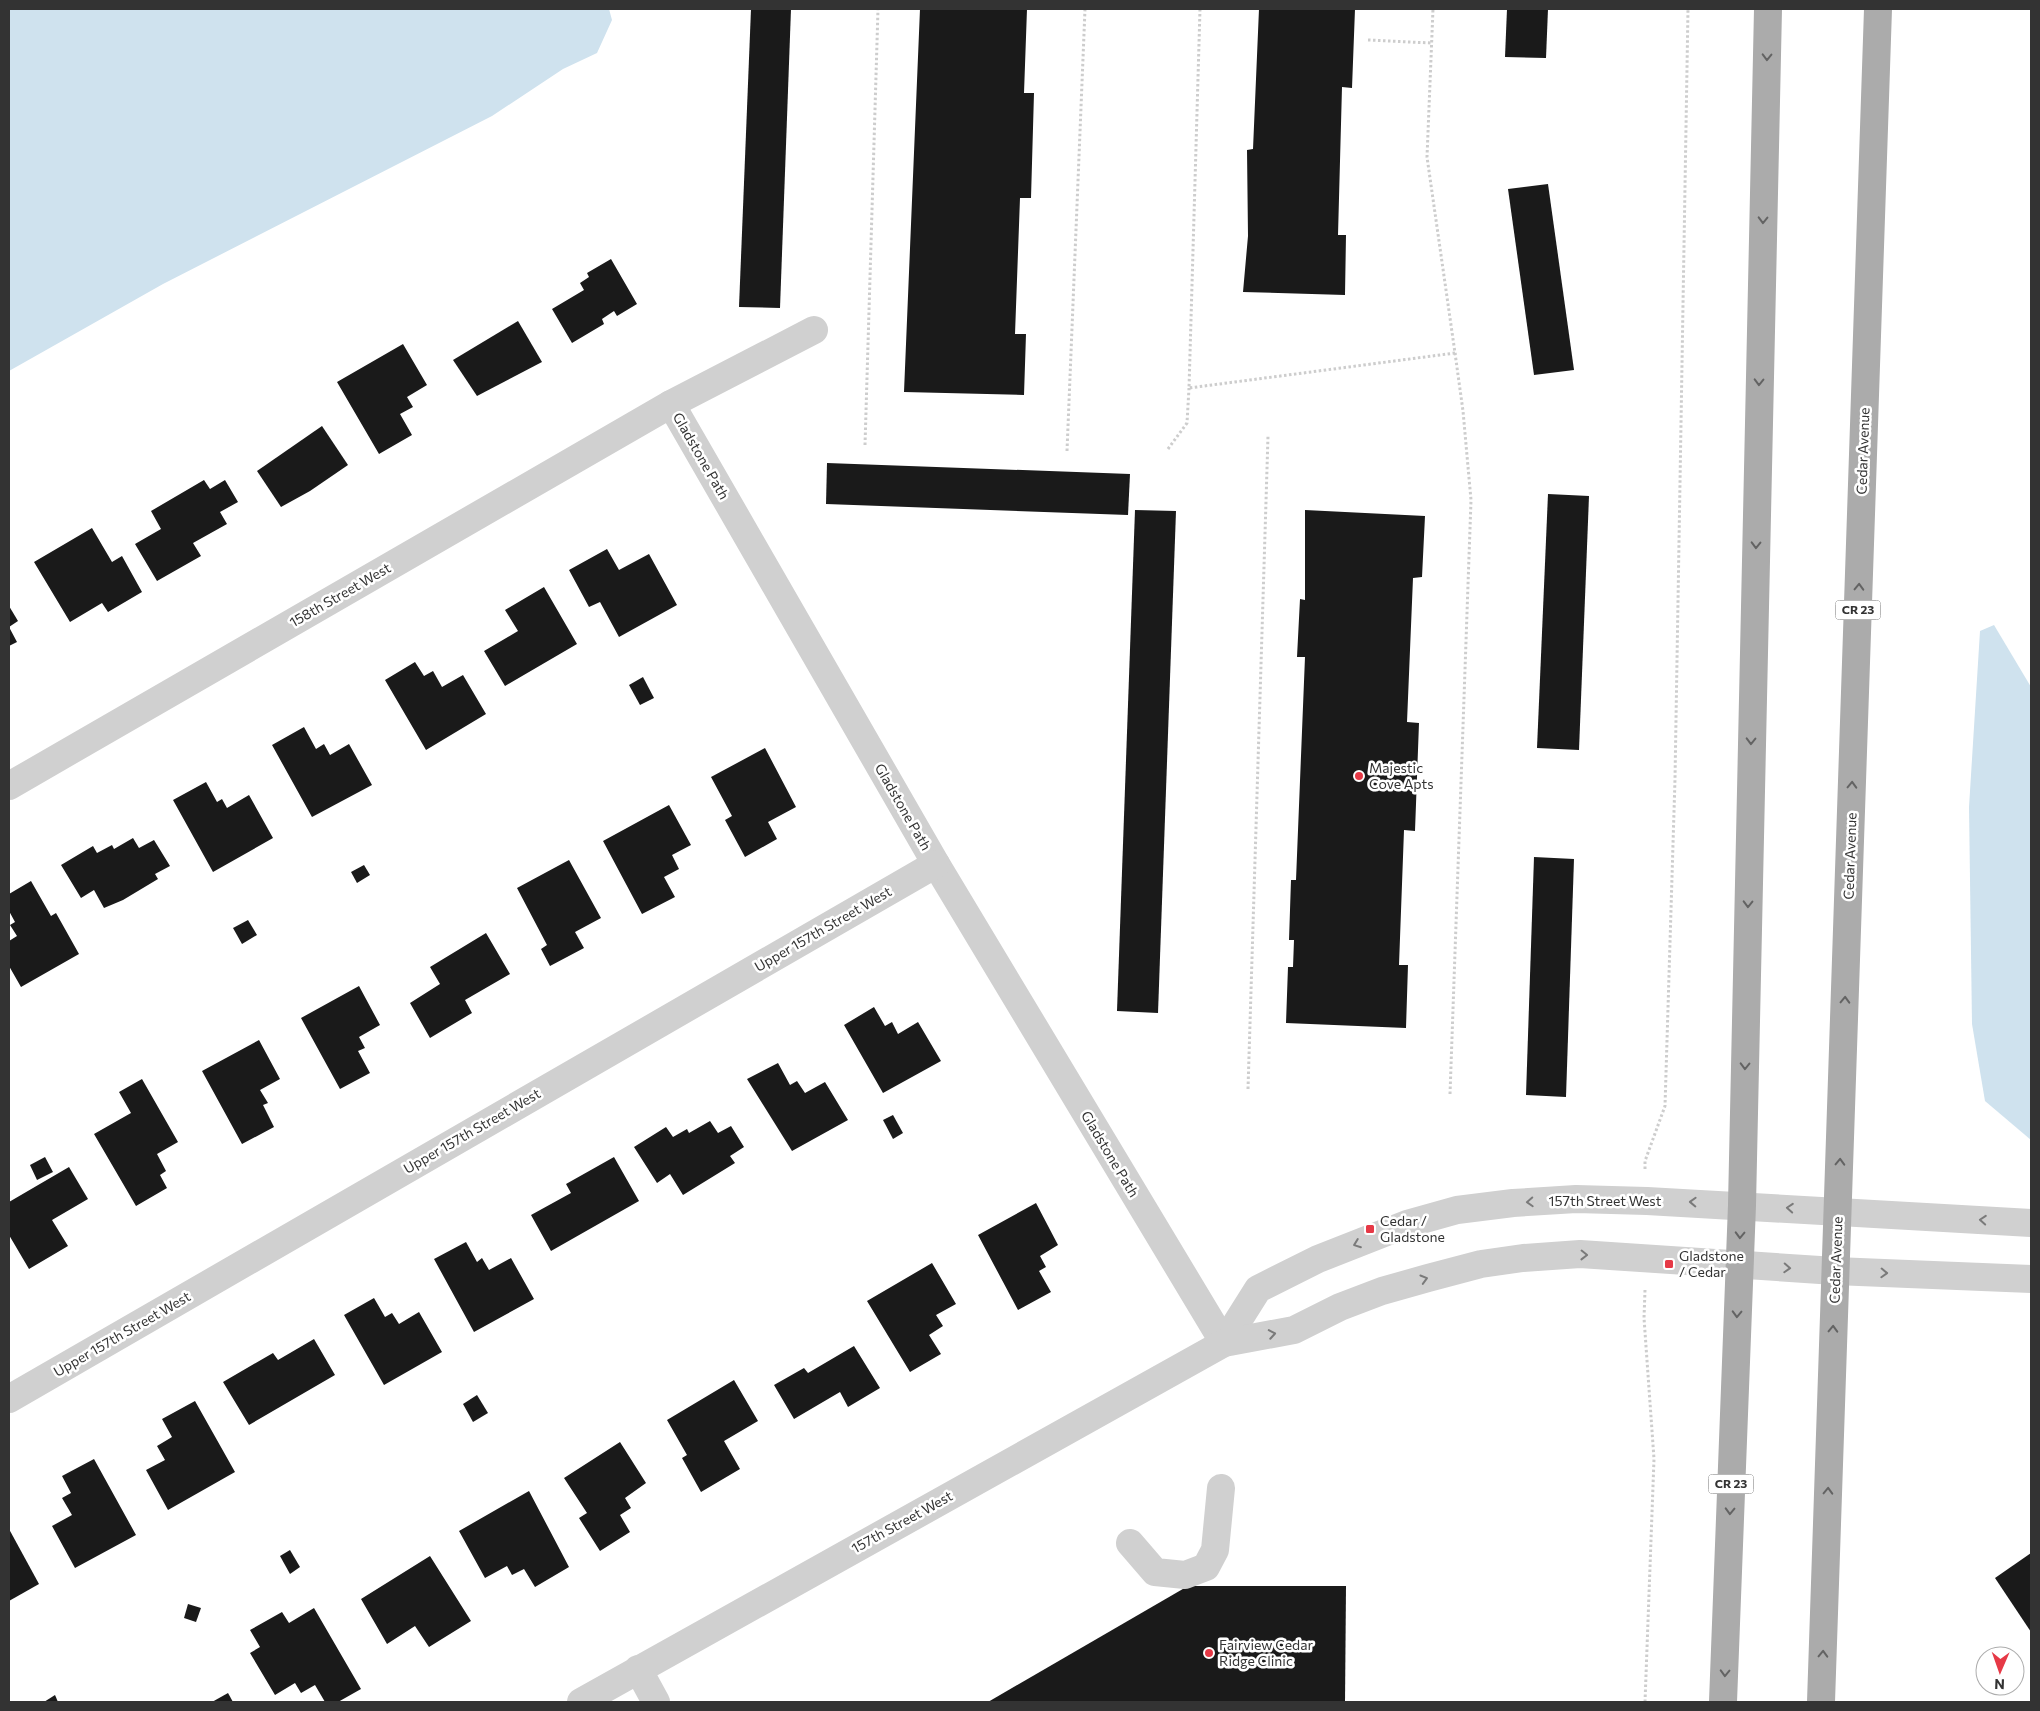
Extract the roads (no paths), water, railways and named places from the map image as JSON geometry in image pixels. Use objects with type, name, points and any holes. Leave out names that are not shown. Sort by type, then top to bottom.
[{"type":"main road","name":"CR 23","points":[[1724,1702],[1742,1204],[1768,9]]},
{"type":"main road","name":"Cedar Avenue","points":[[1821,1702],[1878,9]]},
{"type":"street","name":"Gladstone Path","points":[[814,330],[671,404],[936,864],[1224,1343]]},
{"type":"street","name":"158th Street West","points":[[9,786],[671,404]]},
{"type":"street","name":"Upper 157th Street West","points":[[9,1399],[936,864]]},
{"type":"street","name":"157th Street West","points":[[1224,1343],[1258,1288],[1318,1259],[1408,1224],[1457,1210],[1513,1203],[1576,1199],[1742,1204],[2031,1223]]},
{"type":"street","name":"157th Street West","points":[[580,1702],[1224,1343],[1294,1330],[1340,1307],[1382,1291],[1481,1264],[1523,1258],[1580,1254],[1835,1271],[2031,1279]]},
{"type":"street","points":[[1130,1543],[1155,1572],[1185,1575],[1206,1567],[1215,1550],[1221,1488]]},
{"type":"street","points":[[638,1669],[656,1702]]},
{"type":"water","points":[[9,9],[609,9],[612,20],[597,53],[563,69],[492,116],[163,284],[9,371]]},
{"type":"water","points":[[1994,625],[2031,687],[2031,1140],[1985,1101],[1972,1024],[1969,807],[1980,631]]},
{"type":"place","name":"Majestic Cove Apts","points":[[1359,776]]},
{"type":"place","name":"Cedar / Gladstone","points":[[1370,1229]]},
{"type":"place","name":"Gladstone / Cedar","points":[[1669,1264]]},
{"type":"place","name":"Fairview Cedar Ridge Clinic","points":[[1209,1653]]}]
